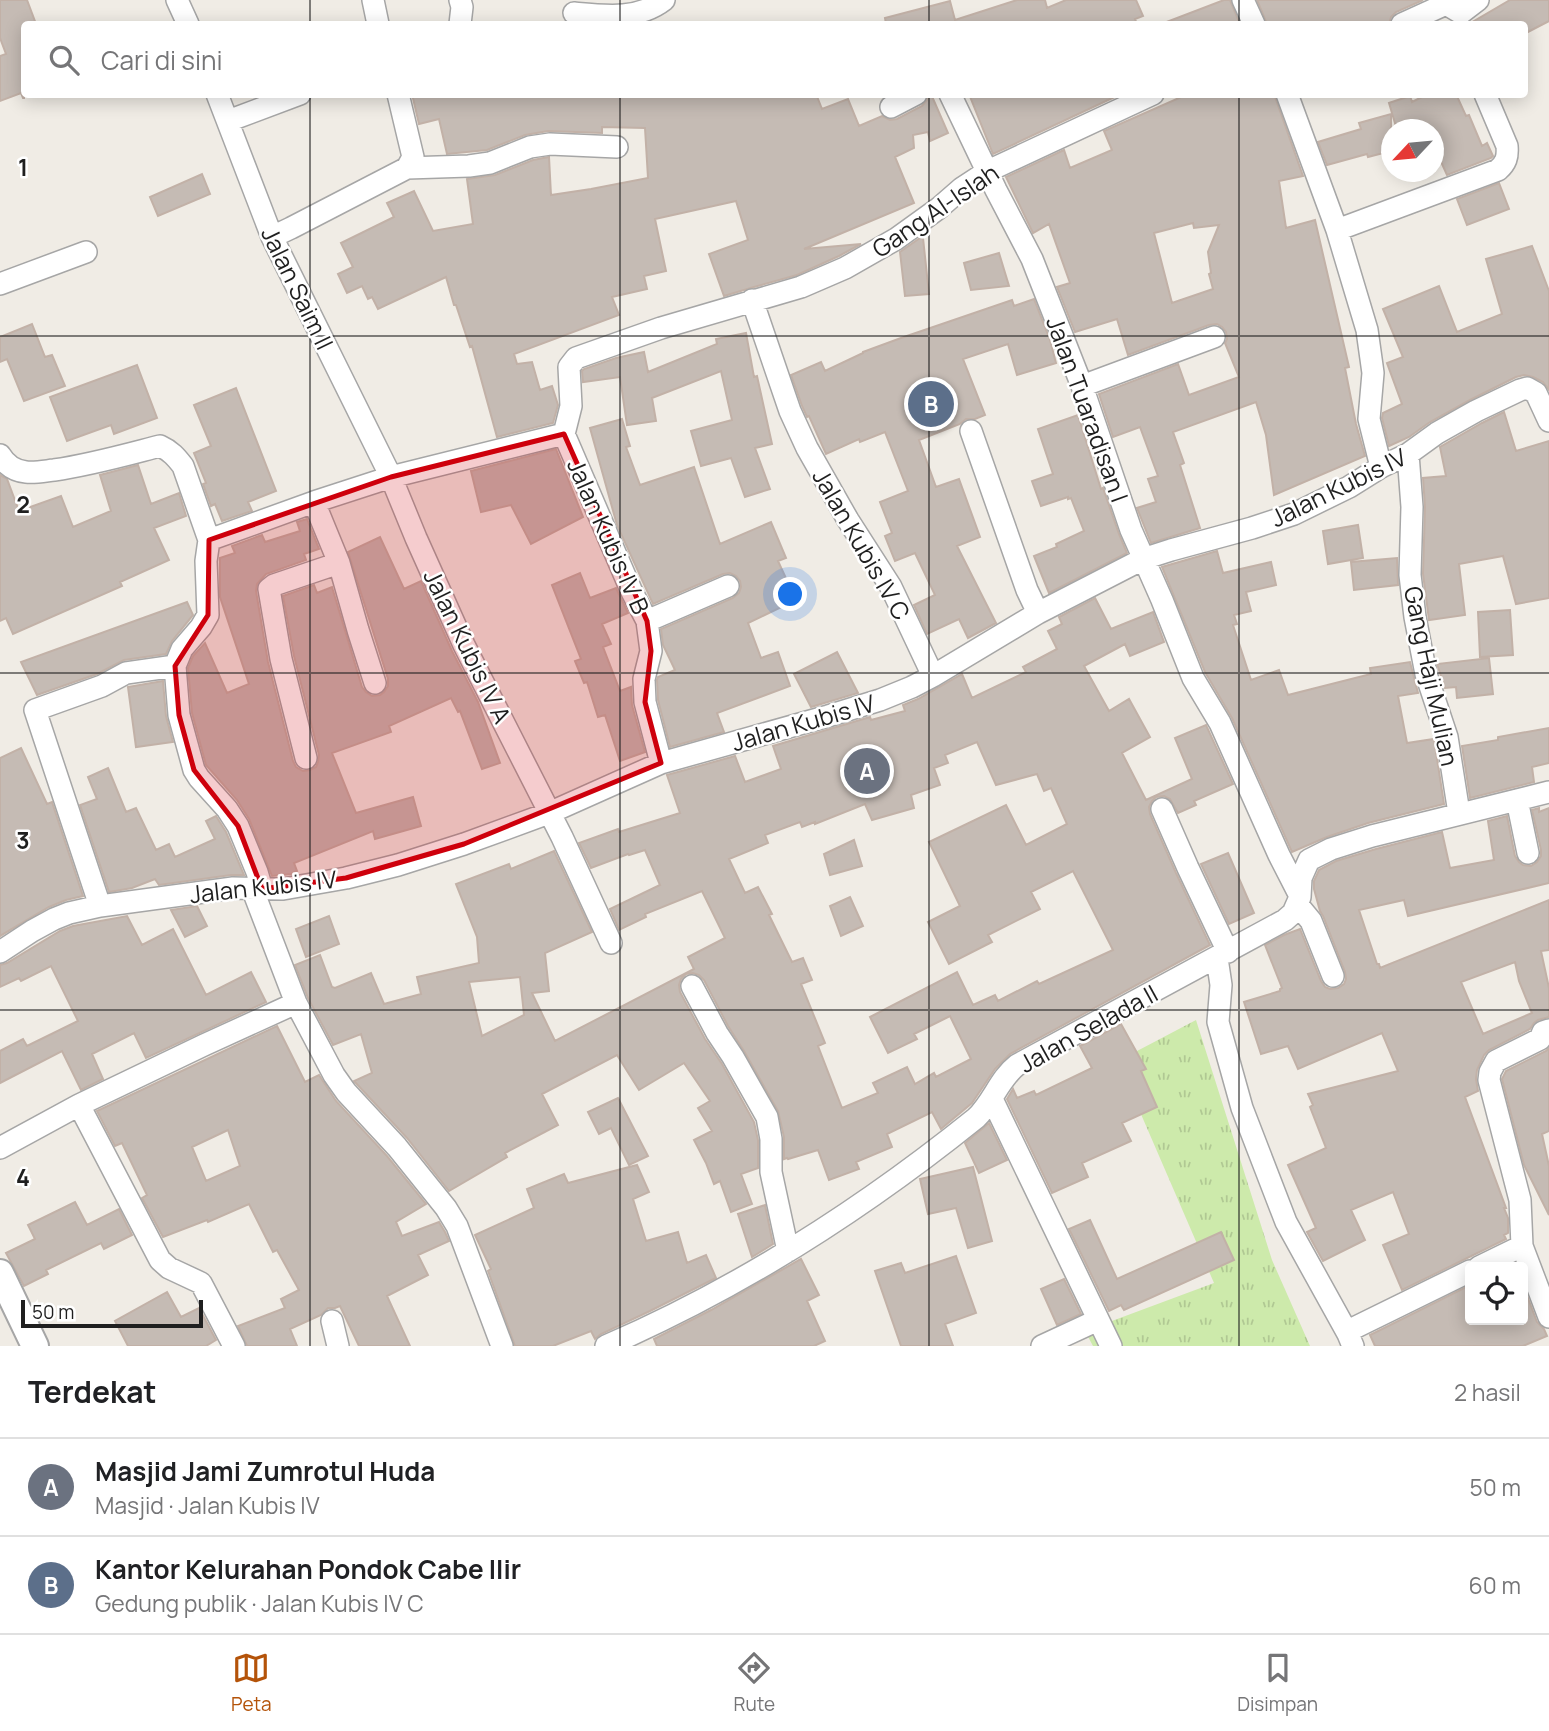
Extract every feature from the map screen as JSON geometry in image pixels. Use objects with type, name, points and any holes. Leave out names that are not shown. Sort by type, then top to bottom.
[{"type":"street","points":[[177,0],[187,21]]},
{"type":"street","points":[[373,0],[377,21]]},
{"type":"street","points":[[460,0],[460,21]]},
{"type":"street","points":[[575,13],[612,16],[636,14],[655,7],[664,0]]},
{"type":"street","points":[[1243,0],[1253,21]]},
{"type":"street","points":[[1445,2],[1461,13],[1478,0]]},
{"type":"street","points":[[1408,21],[1445,2]]},
{"type":"street","points":[[1445,2],[1454,21]]},
{"type":"street","name":"Jalan Saim II","points":[[219,98],[272,237],[391,477]]},
{"type":"street","points":[[228,121],[289,98]]},
{"type":"street","points":[[399,98],[413,157],[407,168]]},
{"type":"street","points":[[891,107],[908,98]]},
{"type":"street","name":"Jalan Tuaradisan I","points":[[952,98],[1032,259],[1082,386],[1131,530],[1193,678],[1220,723],[1299,900],[1311,921],[1333,976]]},
{"type":"street","name":"Gang Al-Islah","points":[[564,434],[571,406],[569,367],[576,358],[661,328],[801,287],[823,278],[896,239],[988,171],[1144,98]]},
{"type":"street","points":[[1288,98],[1337,230],[1367,330],[1373,373],[1369,419],[1381,467]]},
{"type":"street","points":[[1337,230],[1498,170],[1505,164],[1507,146],[1487,98]]},
{"type":"street","points":[[272,237],[407,168],[490,163],[530,147],[550,144],[617,147]]},
{"type":"street","points":[[0,284],[86,252]]},
{"type":"street","name":"Jalan Kubis IV C","points":[[752,300],[790,411],[807,448],[891,587],[933,676]]},
{"type":"street","points":[[1082,386],[1214,337]]},
{"type":"street","name":"Jalan Kubis IV","points":[[0,952],[32,931],[69,913],[100,906],[221,890],[283,889],[308,885],[346,878],[464,844],[550,813],[662,763],[828,716],[912,687],[1038,613],[1143,559],[1294,514],[1349,488],[1381,467],[1408,454],[1437,433],[1520,390],[1527,388],[1536,393],[1549,421]]},
{"type":"street","points":[[971,431],[1027,590],[1038,613]]},
{"type":"street","points":[[209,540],[391,477],[564,434]]},
{"type":"street","name":"Jalan Kubis IV B","points":[[564,434],[647,621],[651,650],[644,679],[645,702],[662,763]]},
{"type":"street","points":[[5,469],[38,472],[66,468],[160,446],[168,449],[183,466],[209,540],[206,561],[208,615],[182,649],[175,666],[179,715],[194,770],[239,826],[257,872],[257,889],[296,1003],[334,1075],[346,1092],[380,1126],[446,1208],[457,1226],[502,1346]]},
{"type":"street","name":"Gang Haji Mulian","points":[[1408,454],[1412,508],[1410,575],[1415,617],[1426,674],[1447,737],[1459,813]]},
{"type":"street","name":"Jalan Kubis IV A","points":[[391,477],[464,645],[550,813],[611,943]]},
{"type":"street","points":[[314,502],[339,563],[375,683]]},
{"type":"street","points":[[306,758],[281,659],[269,589],[339,563]]},
{"type":"street","points":[[647,621],[728,586]]},
{"type":"street","points":[[100,906],[34,710],[102,686],[126,673],[175,666]]},
{"type":"street","points":[[1299,900],[1301,878],[1309,860],[1331,849],[1459,813],[1549,792]]},
{"type":"street","points":[[1517,800],[1528,853]]},
{"type":"street","points":[[1162,809],[1222,955],[1217,1021],[1242,1108],[1286,1222],[1351,1340]]},
{"type":"street","name":"Jalan Selada II","points":[[606,1346],[714,1294],[848,1214],[976,1118],[992,1099],[1008,1072],[1017,1065],[1285,920],[1293,913],[1299,900]]},
{"type":"street","points":[[692,986],[767,1117],[771,1139],[771,1172],[788,1251]]},
{"type":"street","points":[[0,1148],[79,1105],[296,1003]]},
{"type":"street","points":[[1549,1030],[1543,1032],[1540,1039],[1496,1061],[1489,1080],[1520,1200],[1522,1246],[1549,1317]]},
{"type":"street","points":[[992,1099],[1111,1346]]},
{"type":"street","points":[[79,1105],[160,1260],[169,1268],[201,1283],[234,1346]]},
{"type":"street","points":[[1489,1262],[1522,1246]]},
{"type":"street","points":[[0,1273],[35,1346]]},
{"type":"street","points":[[1351,1340],[1354,1328],[1465,1274]]},
{"type":"street","points":[[1042,1346],[1098,1320]]},
{"type":"street","points":[[332,1321],[338,1346]]},
{"type":"highlighted area","points":[[564,434],[647,621],[651,651],[645,702],[661,763],[464,844],[346,878],[262,889],[238,826],[194,770],[179,715],[175,666],[208,615],[209,540],[391,477]]},
{"type":"green space","points":[[1196,1020],[1272,1260],[1310,1346],[1093,1346],[1085,1331],[1214,1283],[1118,1061]]},
{"type":"building","points":[[0,0],[27,0],[35,21],[21,21],[21,93],[0,101],[0,56],[6,54],[0,38]]},
{"type":"building","points":[[1017,0],[1045,0],[1047,8],[1066,0],[1136,0],[1143,16],[1136,21],[886,21],[885,18],[950,1],[955,20]]},
{"type":"building","points":[[1230,0],[1239,21],[1169,21]]},
{"type":"building","points":[[1257,0],[1423,0],[1396,12],[1390,21],[1266,21]]},
{"type":"building","points":[[1510,0],[1549,0],[1549,21],[1528,32],[1528,21],[1474,21]]},
{"type":"building","points":[[413,98],[818,98],[822,109],[848,99],[859,126],[882,116],[890,120],[897,119],[922,106],[928,98],[933,98],[948,133],[930,141],[928,132],[913,135],[914,148],[895,157],[914,203],[804,249],[861,244],[797,275],[724,296],[709,254],[748,240],[736,201],[655,219],[666,271],[644,276],[647,289],[612,297],[619,315],[514,354],[517,364],[532,362],[540,390],[552,386],[558,405],[553,423],[497,437],[472,346],[470,347],[454,305],[446,277],[378,309],[372,297],[368,299],[362,286],[347,293],[338,274],[353,267],[341,243],[394,217],[387,203],[414,191],[433,231],[473,224],[467,179],[495,175],[533,160],[549,157],[551,195],[648,178],[645,128],[602,127],[602,133],[548,131],[525,135],[487,150],[447,154],[439,119],[419,124]]},
{"type":"building","points":[[971,98],[1112,98],[993,154]]},
{"type":"building","points":[[1179,98],[1275,98],[1303,176],[1279,181],[1286,228],[1315,220],[1349,367],[1345,368],[1365,456],[1274,495],[1266,435],[1256,402],[1173,432],[1184,463],[1180,465],[1200,528],[1151,543],[1137,508],[1156,502],[1148,479],[1158,476],[1140,427],[1113,437],[1099,394],[1178,364],[1189,395],[1239,377],[1225,343],[1226,332],[1217,324],[1209,325],[1128,355],[1117,319],[1075,332],[1057,287],[1070,283],[1049,224],[1033,233],[1006,177],[1064,150],[1070,168],[1112,150],[1104,131]],"holes":[[[1193,223],[1194,228],[1219,225],[1208,252],[1213,289],[1172,303],[1154,233]]]},
{"type":"building","points":[[1411,98],[1412,102],[1420,98],[1458,98],[1466,116],[1469,115],[1482,146],[1487,143],[1493,156],[1447,175],[1444,168],[1444,119],[1394,119],[1389,103]]},
{"type":"building","points":[[1391,114],[1391,119],[1381,119],[1381,154],[1368,157],[1367,154],[1327,165],[1318,142],[1361,129],[1359,123]]},
{"type":"building","points":[[202,174],[210,194],[158,216],[150,197]]},
{"type":"building","points":[[1499,183],[1509,209],[1467,225],[1457,199]]},
{"type":"building","points":[[923,238],[929,294],[905,296],[900,252]]},
{"type":"building","points":[[1532,246],[1549,291],[1549,390],[1543,382],[1533,377],[1516,377],[1389,446],[1383,413],[1402,404],[1387,363],[1403,357],[1383,309],[1439,286],[1457,332],[1502,314],[1486,259]]},
{"type":"building","points":[[999,253],[1009,286],[971,290],[964,263]]},
{"type":"building","points":[[1034,299],[1056,363],[1017,375],[1008,344],[963,359],[985,415],[966,419],[960,424],[919,440],[936,487],[959,479],[980,537],[957,546],[996,623],[968,638],[959,619],[927,634],[914,605],[935,595],[915,553],[895,561],[885,536],[892,533],[880,502],[908,491],[885,432],[860,442],[859,439],[826,454],[802,406],[791,375],[821,362],[825,371],[863,352],[901,338],[1012,300],[1014,306]]},
{"type":"building","points":[[32,324],[45,357],[52,355],[65,386],[24,401],[7,359],[0,362],[0,337]]},
{"type":"building","points":[[746,333],[754,377],[757,376],[772,444],[755,448],[770,489],[745,497],[731,458],[701,466],[691,431],[732,420],[721,371],[652,398],[656,421],[627,425],[620,377],[583,382],[584,369],[616,358],[644,352],[648,372],[717,344],[716,339]]},
{"type":"building","points":[[137,365],[157,418],[114,434],[111,425],[67,441],[50,397]]},
{"type":"building","points":[[236,388],[276,491],[248,502],[252,511],[222,521],[215,504],[211,506],[203,484],[206,483],[194,453],[211,446],[194,405]]},
{"type":"building","points":[[1504,412],[1516,451],[1549,441],[1549,598],[1516,604],[1503,556],[1459,564],[1465,615],[1429,620],[1423,574],[1423,478],[1446,476],[1440,447]]},
{"type":"building","points":[[1078,415],[1101,489],[1103,488],[1127,553],[1049,593],[1034,556],[1057,547],[1056,544],[1084,531],[1071,498],[1041,506],[1032,481],[1053,474],[1038,429]]},
{"type":"building","points":[[622,419],[630,446],[626,447],[640,485],[694,467],[720,544],[771,522],[786,558],[778,561],[796,600],[748,623],[761,658],[778,652],[790,686],[717,713],[724,732],[670,747],[658,700],[657,680],[658,677],[675,670],[663,645],[661,629],[733,598],[741,587],[736,576],[723,574],[653,604],[617,525],[590,428]]},
{"type":"building","points":[[556,449],[583,517],[531,544],[511,505],[481,512],[471,471]]},
{"type":"building","points":[[138,465],[151,504],[179,493],[186,516],[154,528],[169,560],[120,582],[122,586],[13,634],[6,618],[0,621],[0,475],[7,479],[19,511],[61,496],[73,527],[111,511],[100,475]]},
{"type":"building","points":[[307,519],[319,549],[304,554],[306,560],[266,574],[257,584],[256,591],[268,662],[296,767],[303,771],[316,767],[319,755],[294,656],[283,596],[314,585],[317,593],[332,587],[362,687],[372,696],[380,695],[388,686],[388,679],[348,552],[380,537],[404,589],[421,581],[478,702],[500,763],[482,769],[460,711],[458,712],[451,698],[389,726],[391,732],[332,753],[356,813],[413,797],[421,826],[375,839],[373,831],[294,863],[297,871],[291,874],[272,876],[249,819],[237,800],[206,765],[192,713],[188,668],[193,656],[205,643],[227,693],[249,684],[220,597],[220,558],[235,553],[232,546],[262,535],[265,542],[300,531],[297,522]]},
{"type":"building","points":[[1358,525],[1363,558],[1328,564],[1323,531]]},
{"type":"building","points":[[1217,551],[1223,573],[1271,562],[1276,585],[1246,592],[1251,611],[1234,615],[1237,624],[1233,625],[1251,680],[1279,670],[1288,695],[1371,674],[1370,668],[1410,662],[1418,693],[1398,696],[1407,743],[1434,739],[1444,804],[1368,823],[1292,852],[1232,718],[1205,672],[1162,567]]},
{"type":"building","points":[[1397,558],[1398,585],[1354,590],[1351,562]]},
{"type":"building","points":[[580,573],[590,598],[616,588],[628,613],[602,624],[611,644],[603,647],[620,691],[631,687],[632,705],[645,752],[620,761],[605,715],[598,717],[587,682],[584,683],[575,661],[581,659],[552,585]]},
{"type":"building","points":[[1095,598],[1111,629],[1153,612],[1164,642],[1130,656],[1125,644],[1084,666],[1109,711],[1129,699],[1150,737],[1122,753],[1146,800],[1192,779],[1175,738],[1206,725],[1233,784],[1194,801],[1196,805],[1178,813],[1170,799],[1164,796],[1156,797],[1149,807],[1210,945],[1010,1054],[995,1069],[972,1103],[941,1129],[932,1112],[887,1134],[892,1147],[856,1162],[859,1169],[829,1180],[818,1150],[784,1159],[784,1137],[778,1111],[704,980],[693,973],[686,974],[681,979],[680,992],[754,1122],[758,1140],[758,1168],[741,1174],[752,1204],[731,1212],[720,1181],[714,1184],[694,1140],[712,1131],[698,1108],[710,1101],[684,1063],[639,1090],[617,1055],[542,1094],[558,1125],[505,1153],[507,1157],[449,1191],[407,1138],[354,1081],[372,1073],[361,1034],[333,1045],[308,998],[295,965],[320,955],[332,987],[335,988],[371,973],[384,1004],[421,994],[417,977],[479,963],[477,937],[456,884],[509,864],[511,869],[554,851],[592,932],[545,953],[549,991],[532,993],[555,1041],[694,969],[688,957],[725,938],[702,891],[645,914],[646,917],[619,930],[610,909],[660,885],[645,850],[591,868],[579,843],[618,829],[619,832],[680,813],[667,775],[735,756],[745,782],[781,769],[773,746],[870,717],[871,720],[905,711],[903,705],[962,674],[972,698],[1026,672],[1023,667],[1057,649],[1048,631],[1062,624],[1059,617]],"holes":[[[977,742],[996,785],[1037,774],[1044,791],[1051,788],[1067,824],[1026,845],[1006,805],[929,842],[960,906],[928,922],[949,964],[992,942],[988,935],[1040,909],[1031,892],[1073,871],[1113,950],[1039,984],[1037,981],[998,1001],[995,995],[973,1005],[957,972],[870,1017],[888,1053],[917,1039],[914,1034],[950,1016],[971,1059],[936,1077],[934,1073],[915,1084],[907,1067],[873,1083],[878,1093],[842,1108],[818,1046],[825,1043],[801,984],[812,980],[803,958],[792,962],[758,887],[745,893],[729,859],[768,843],[765,835],[800,822],[802,827],[815,824],[865,804],[872,820],[914,808],[911,795],[940,785],[934,768],[948,763],[945,755]],[[520,977],[524,1015],[482,1036],[469,982]]]},
{"type":"building","points":[[187,602],[193,615],[172,641],[166,654],[124,660],[97,674],[37,695],[21,662]]},
{"type":"building","points":[[1510,610],[1513,655],[1480,657],[1478,612]]},
{"type":"building","points":[[837,652],[858,693],[811,707],[794,674]]},
{"type":"building","points":[[1489,658],[1493,694],[1457,698],[1456,687],[1445,688],[1437,664]]},
{"type":"building","points":[[163,681],[166,716],[173,742],[136,747],[128,687]]},
{"type":"building","points":[[1549,728],[1549,763],[1532,767],[1534,782],[1470,798],[1462,746]]},
{"type":"building","points":[[21,748],[47,804],[52,802],[83,896],[49,907],[0,936],[0,758]]},
{"type":"building","points":[[108,768],[126,812],[136,808],[156,850],[169,844],[175,857],[215,839],[206,821],[216,816],[226,832],[244,875],[159,885],[155,879],[132,888],[109,892],[80,805],[97,799],[88,777]]},
{"type":"building","points":[[1539,808],[1539,812],[1549,808],[1549,883],[1408,916],[1404,900],[1359,910],[1380,968],[1549,900],[1549,950],[1541,951],[1549,988],[1549,1017],[1538,1020],[1530,1029],[1489,1050],[1477,1070],[1478,1091],[1465,1097],[1506,1208],[1506,1239],[1402,1290],[1383,1245],[1409,1234],[1393,1192],[1351,1210],[1365,1240],[1323,1261],[1307,1232],[1316,1228],[1288,1165],[1326,1148],[1310,1107],[1313,1105],[1308,1094],[1398,1071],[1382,1033],[1298,1069],[1288,1046],[1261,1054],[1244,1002],[1280,991],[1282,988],[1265,945],[1300,929],[1325,987],[1338,988],[1344,984],[1345,972],[1314,889],[1319,870],[1336,861],[1442,832],[1450,868],[1494,860],[1488,821],[1507,816],[1515,856],[1523,865],[1531,866],[1541,856],[1532,810]],"holes":[[[1515,962],[1519,981],[1532,1013],[1483,1034],[1461,982]]]},
{"type":"building","points":[[854,840],[862,866],[830,875],[824,854]]},
{"type":"building","points":[[1228,853],[1254,913],[1229,924],[1201,864]]},
{"type":"building","points":[[850,897],[863,926],[841,936],[830,906]]},
{"type":"building","points":[[197,906],[207,926],[185,937],[171,910]]},
{"type":"building","points":[[127,916],[142,945],[173,929],[206,995],[251,972],[266,1002],[146,1058],[134,1033],[92,1054],[103,1079],[81,1090],[62,1051],[0,1083],[0,1051],[23,1039],[27,1046],[78,1021],[51,966],[21,981],[19,978],[0,987],[0,965],[60,931]]},
{"type":"building","points":[[329,916],[339,944],[306,957],[296,929]]},
{"type":"building","points":[[1121,1024],[1146,1069],[1141,1071],[1157,1107],[1122,1123],[1131,1141],[1082,1163],[1088,1177],[1052,1193],[1007,1099],[1013,1089],[1017,1098],[1034,1091],[1036,1095],[1092,1068],[1080,1046]]},
{"type":"building","points":[[277,1026],[305,1082],[319,1075],[336,1101],[387,1156],[426,1204],[396,1222],[402,1236],[439,1222],[449,1241],[418,1255],[428,1275],[387,1296],[410,1346],[359,1346],[340,1306],[328,1308],[321,1315],[290,1329],[297,1346],[247,1346],[238,1326],[285,1308],[281,1299],[299,1290],[277,1250],[273,1252],[249,1204],[208,1222],[207,1220],[163,1237],[142,1198],[147,1195],[122,1143],[115,1146],[97,1111]],"holes":[[[228,1130],[240,1166],[206,1181],[192,1147]]]},
{"type":"building","points":[[1549,1048],[1549,1131],[1542,1134],[1549,1166],[1549,1215],[1524,1165],[1502,1079],[1506,1071]]},
{"type":"building","points":[[618,1098],[648,1156],[629,1165],[611,1128],[599,1134],[588,1112]]},
{"type":"building","points":[[989,1123],[1007,1160],[979,1173],[965,1143]]},
{"type":"building","points":[[637,1165],[649,1192],[633,1199],[646,1241],[678,1232],[687,1263],[706,1255],[716,1278],[595,1339],[591,1331],[553,1346],[515,1346],[488,1271],[491,1269],[475,1235],[534,1208],[527,1189],[564,1174],[568,1183]]},
{"type":"building","points":[[973,1167],[992,1241],[968,1248],[956,1208],[928,1214],[920,1179]]},
{"type":"building","points":[[75,1202],[87,1225],[119,1209],[132,1235],[104,1249],[101,1243],[46,1270],[48,1274],[24,1286],[6,1253],[35,1239],[28,1225]]},
{"type":"building","points":[[765,1205],[773,1244],[752,1257],[738,1214]]},
{"type":"building","points":[[1090,1220],[1117,1279],[1221,1232],[1234,1260],[1124,1310],[1121,1305],[1109,1311],[1069,1229]]},
{"type":"building","points":[[956,1256],[976,1313],[945,1324],[953,1346],[901,1346],[875,1271],[901,1263],[905,1273]]},
{"type":"building","points":[[801,1259],[819,1295],[807,1301],[825,1341],[814,1346],[657,1346],[654,1339]]},
{"type":"building","points":[[1064,1279],[1081,1314],[1057,1325],[1041,1289]]},
{"type":"building","points":[[1465,1288],[1465,1325],[1528,1325],[1528,1298],[1537,1322],[1547,1336],[1523,1346],[1375,1346],[1370,1335]]},
{"type":"building","points":[[167,1292],[181,1317],[199,1308],[216,1340],[206,1346],[128,1346],[115,1321]]},
{"type":"place","name":"Kantor Kelurahan Pondok Cabe Ilir","points":[[931,404]]},
{"type":"place","name":"Masjid Jami Zumrotul Huda","points":[[867,771]]}]
